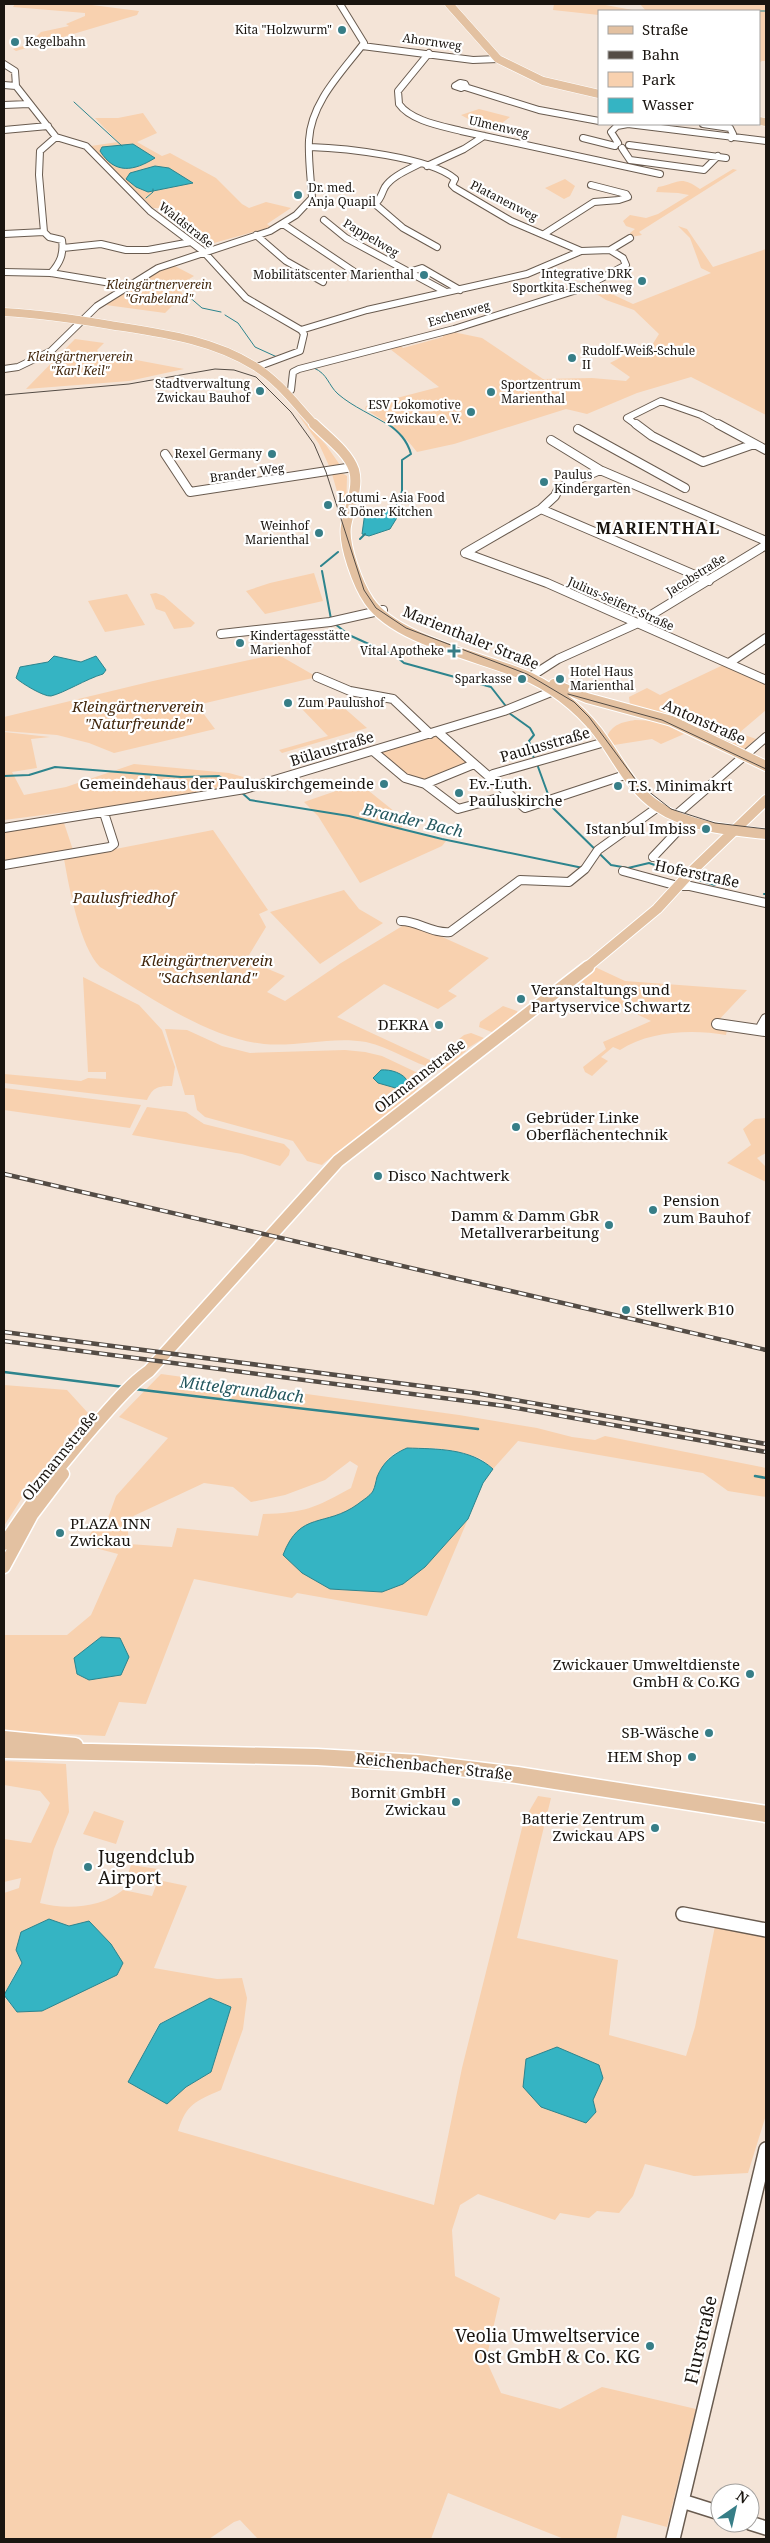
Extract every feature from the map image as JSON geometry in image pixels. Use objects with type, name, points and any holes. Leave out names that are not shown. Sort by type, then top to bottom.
[{"type":"main road","points":[[449,4],[498,59],[543,81],[598,94]]},
{"type":"main road","points":[[4,312],[84,321],[190,339],[224,350],[257,367],[287,393],[352,467]]},
{"type":"main road","name":"Marienthaler Straße","points":[[352,467],[354,492],[346,537],[364,593],[392,622],[418,634],[532,676],[563,690],[605,742],[625,775],[658,807],[688,820],[733,830],[766,834]]},
{"type":"main road","name":"Antonstraße","points":[[563,690],[672,722],[766,766]]},
{"type":"main road","points":[[573,704],[578,699],[587,698]]},
{"type":"main road","name":"Olzmannstraße","points":[[4,1544],[35,1495],[338,1161],[571,981],[657,909],[733,830],[766,800]]},
{"type":"main road","name":"Olzmannstraße","points":[[4,1567],[32,1515],[132,1390]]},
{"type":"main road","name":"Reichenbacher Straße","points":[[4,1739],[52,1743],[100,1751]]},
{"type":"main road","name":"Reichenbacher Straße","points":[[4,1750],[317,1757],[418,1763],[517,1775],[766,1814]]},
{"type":"street","points":[[4,369],[17,368],[34,357],[44,356],[84,321],[97,306],[169,263],[256,236],[283,224],[306,206],[312,198],[310,139],[316,110],[364,41],[340,4]]},
{"type":"street","name":"Ahornweg","points":[[362,46],[473,60],[498,59]]},
{"type":"street","name":"Ulmenweg","points":[[429,53],[398,91],[397,98],[400,106],[407,112],[422,119],[484,136],[660,174]]},
{"type":"street","points":[[4,64],[16,72],[16,86],[56,137],[43,148],[40,155],[39,175],[44,232],[49,237],[62,240],[63,248],[61,259],[51,273]]},
{"type":"street","points":[[4,86],[16,86]]},
{"type":"street","points":[[465,87],[530,108],[595,120]]},
{"type":"street","points":[[4,105],[29,104]]},
{"type":"street","points":[[614,125],[611,132],[630,160],[704,170],[718,156]]},
{"type":"street","points":[[652,125],[731,138],[766,141]]},
{"type":"street","points":[[709,125],[730,128],[733,134],[731,138]]},
{"type":"street","points":[[4,130],[48,126]]},
{"type":"street","points":[[427,166],[464,149],[484,136]]},
{"type":"street","name":"Waldstraße","points":[[56,137],[86,146],[150,211],[203,251],[246,298],[301,330]]},
{"type":"street","points":[[583,138],[619,146],[629,145],[726,158]]},
{"type":"street","name":"Platanenweg","points":[[310,147],[367,150],[427,166],[454,177],[452,185],[488,208],[581,251]]},
{"type":"street","points":[[419,164],[391,180],[384,188],[381,199],[374,204],[403,228],[437,247]]},
{"type":"street","points":[[544,234],[597,201],[618,201],[628,197],[626,194],[591,185]]},
{"type":"street","name":"Pappelweg","points":[[324,220],[346,238],[446,292]]},
{"type":"street","points":[[283,224],[307,242],[356,273]]},
{"type":"street","points":[[4,234],[44,232]]},
{"type":"street","points":[[256,236],[286,261],[323,282]]},
{"type":"street","name":"Eschenweg","points":[[301,330],[367,310],[527,274],[581,251],[610,250],[630,238]]},
{"type":"street","points":[[63,248],[100,244],[126,250],[148,250],[191,242]]},
{"type":"street","name":"Eschenweg","points":[[287,393],[291,390],[293,372],[299,369],[454,329],[583,288],[626,265],[623,258],[610,250]]},
{"type":"street","name":"Pappelweg","points":[[409,272],[422,268],[460,290]]},
{"type":"street","points":[[4,272],[51,273],[129,286]]},
{"type":"street","points":[[257,367],[300,351],[304,334],[301,330]]},
{"type":"street","points":[[754,444],[703,462],[652,436],[627,418],[661,401],[702,415],[766,450]]},
{"type":"street","points":[[578,429],[685,488]]},
{"type":"street","points":[[551,440],[600,470],[766,541]]},
{"type":"street","name":"Brander Weg","points":[[165,454],[190,492],[352,467]]},
{"type":"street","points":[[600,470],[559,488],[555,496],[541,509],[709,581]]},
{"type":"street","name":"Julius-Seifert-Straße","points":[[541,509],[465,553],[547,584],[766,680]]},
{"type":"street","name":"Jacobstraße","points":[[532,676],[558,659],[638,623],[766,545]]},
{"type":"street","points":[[221,634],[332,622],[380,610]]},
{"type":"street","points":[[729,663],[766,638]]},
{"type":"street","points":[[317,677],[350,691],[392,699],[474,764],[525,808],[625,775]]},
{"type":"street","name":"Bülaustraße","points":[[4,828],[245,789],[373,752],[514,708],[563,690]]},
{"type":"street","points":[[676,815],[766,736]]},
{"type":"street","name":"Paulusstraße","points":[[493,774],[605,742]]},
{"type":"street","points":[[373,752],[405,778],[425,784],[458,809],[509,795]]},
{"type":"street","points":[[425,784],[474,764]]},
{"type":"street","points":[[401,921],[410,921],[441,933],[450,932],[489,900],[520,880],[569,882],[585,869],[599,849],[623,830],[658,807]]},
{"type":"street","points":[[4,865],[110,847],[114,844],[104,813]]},
{"type":"street","points":[[653,857],[688,820]]},
{"type":"street","name":"Hoferstraße","points":[[623,871],[766,903]]},
{"type":"street","points":[[766,1019],[762,1026],[766,1031]]},
{"type":"street","points":[[717,1024],[727,1027],[766,1031]]},
{"type":"street","points":[[683,1914],[766,1930]]},
{"type":"street","name":"Flurstraße","points":[[673,2539],[766,2149]]},
{"type":"street","points":[[682,2501],[710,2510]]},
{"type":"green space","points":[[15,4],[84,4],[139,11],[137,15],[16,51],[13,49],[33,43],[32,41],[41,32],[69,26],[66,24],[85,16],[85,13],[13,7]]},
{"type":"green space","points":[[554,4],[600,4],[633,10],[598,10],[598,15],[553,10]]},
{"type":"green space","points":[[640,4],[766,4],[766,61],[760,62],[760,10],[645,10]]},
{"type":"green space","points":[[479,109],[510,117],[498,126],[472,121],[461,115]]},
{"type":"green space","points":[[143,113],[157,133],[137,142],[162,156],[170,153],[216,178],[242,204],[249,208],[266,202],[291,208],[267,224],[271,227],[203,246],[159,208],[153,208],[91,146],[118,142],[95,118],[118,118]]},
{"type":"green space","points":[[733,169],[737,170],[639,232],[642,235],[631,237],[630,233],[635,229],[626,226],[623,221],[630,215],[646,218],[658,214],[689,195],[656,192],[658,187],[683,181],[693,184],[700,189]]},
{"type":"green space","points":[[565,179],[575,186],[570,196],[564,199],[545,188]]},
{"type":"green space","points":[[678,226],[687,229],[713,267],[766,249],[766,415],[691,377],[637,393],[587,414],[566,409],[454,444],[417,452],[387,423],[365,409],[366,406],[439,387],[390,349],[401,346],[403,348],[443,337],[442,335],[453,332],[482,338],[543,379],[592,378],[626,381],[630,377],[610,363],[639,348],[649,350],[659,334],[634,310],[606,300],[587,288],[593,285],[633,304],[711,273],[701,268],[690,238]]},
{"type":"green space","name":"Kleingärtnerverein \"Grabeland\"","points":[[171,264],[194,276],[178,286],[187,302],[172,306],[165,313],[106,305],[118,295]]},
{"type":"green space","name":"Kleingärtnerverein \"Karl Keil\"","points":[[75,339],[104,343],[97,350],[99,353],[184,369],[129,381],[26,389]]},
{"type":"green space","points":[[297,413],[326,445],[340,465],[330,468],[319,444]]},
{"type":"green space","points":[[342,473],[347,476],[346,513],[343,512],[332,474]]},
{"type":"green space","points":[[314,573],[323,601],[265,614],[246,591],[270,583]]},
{"type":"green space","points":[[156,593],[164,596],[195,623],[191,627],[174,629],[165,612],[156,609],[150,594]]},
{"type":"green space","points":[[127,594],[145,625],[105,632],[88,601]]},
{"type":"green space","name":"Kleingärtnerverein \"Naturfreunde\"","points":[[277,654],[317,677],[197,705],[215,729],[114,753],[89,743],[57,735],[4,731],[4,717],[153,681]]},
{"type":"green space","points":[[723,665],[766,683],[766,710],[739,733],[756,739],[741,752],[669,715],[630,705],[629,697],[647,688],[660,695]]},
{"type":"green space","points":[[334,699],[367,728],[282,753],[279,750],[328,736],[302,709]]},
{"type":"green space","points":[[635,720],[658,721],[684,734],[661,744],[652,739],[614,745],[607,737],[615,726]]},
{"type":"green space","points":[[4,732],[50,737],[31,739],[37,768],[12,772],[24,795],[66,787],[134,764],[229,773],[258,781],[259,787],[4,820]]},
{"type":"green space","points":[[438,735],[470,763],[420,782],[396,768],[379,752]]},
{"type":"green space","points":[[359,783],[405,820],[401,829],[446,841],[442,846],[360,883],[318,816],[304,802]]},
{"type":"green space","points":[[64,823],[73,850],[4,862],[4,832]]},
{"type":"green space","points":[[213,830],[268,910],[259,914],[266,927],[246,960],[285,976],[267,992],[285,1001],[341,963],[409,922],[489,958],[448,991],[457,996],[438,1009],[384,984],[337,1017],[432,1061],[464,1035],[471,1033],[484,1038],[465,1050],[444,1069],[428,1067],[375,1044],[353,1040],[277,1045],[264,1044],[221,1034],[200,1025],[158,1003],[100,967],[87,946],[76,916],[64,859]]},
{"type":"green space","points":[[344,890],[359,909],[383,923],[320,964],[270,912]]},
{"type":"green space","points":[[595,967],[625,981],[747,990],[714,1025],[727,1030],[726,1035],[699,1032],[671,1033],[644,1039],[620,1050],[613,1047],[601,1057],[608,1061],[592,1076],[585,1072],[583,1067],[606,1049],[603,1042],[651,1021],[604,998],[562,996],[581,983]]},
{"type":"green space","points":[[83,977],[139,1005],[162,1030],[175,1067],[172,1086],[157,1088],[151,1092],[147,1100],[4,1083],[4,1074],[81,1081],[88,1078],[106,1079],[106,1072],[88,1072]]},
{"type":"green space","points":[[503,1006],[517,1011],[519,1015],[494,1033],[479,1027],[480,1022]]},
{"type":"green space","points":[[165,1029],[187,1030],[222,1046],[250,1053],[345,1050],[365,1052],[382,1056],[420,1074],[423,1079],[418,1088],[394,1111],[322,1165],[307,1161],[293,1141],[205,1117],[197,1110],[194,1095],[185,1095]]},
{"type":"green space","points":[[4,1088],[141,1105],[130,1128],[4,1110]]},
{"type":"green space","points":[[147,1107],[186,1112],[204,1124],[284,1144],[290,1150],[289,1155],[280,1166],[242,1154],[132,1135]]},
{"type":"green space","points":[[766,1118],[766,1153],[757,1158],[766,1167],[766,1182],[727,1163],[751,1145],[743,1129],[755,1119]]},
{"type":"green space","points":[[161,1374],[459,1415],[537,1428],[572,1437],[595,1440],[605,1436],[766,1468],[766,1497],[728,1491],[703,1473],[518,1441],[493,1469],[481,1459],[461,1452],[420,1448],[397,1452],[390,1457],[382,1469],[369,1497],[340,1514],[317,1521],[330,1589],[382,1592],[442,1548],[468,1519],[427,1616],[297,1593],[292,1598],[194,1579],[146,1704],[119,1702],[105,1736],[4,1731],[4,1635],[67,1635],[91,1615],[118,1554],[84,1545],[92,1531],[108,1518],[116,1496],[168,1438],[119,1417]],"holes":[[[350,1461],[358,1466],[351,1488],[328,1500],[299,1511],[263,1514],[258,1536],[177,1528],[172,1547],[129,1544],[127,1519],[204,1483],[233,1487],[251,1502],[285,1495],[325,1480]]]},
{"type":"green space","points":[[4,1385],[67,1390],[88,1413],[64,1440],[64,1445],[27,1490],[4,1526]]},
{"type":"green space","points":[[4,1761],[66,1764],[69,1812],[54,1849],[40,1903],[72,1907],[83,1906],[105,1901],[123,1890],[152,1896],[158,1880],[187,1886],[154,1968],[217,1979],[242,1978],[247,1998],[243,2029],[221,2090],[193,2104],[181,2122],[178,2131],[434,2205],[462,2068],[524,1820],[538,1796],[551,1798],[517,1938],[618,1960],[609,2035],[686,2056],[695,2027],[715,1926],[766,1937],[766,2115],[748,2173],[694,2176],[645,2164],[633,2196],[619,2213],[597,2211],[589,2218],[560,2213],[555,2220],[478,2194],[460,2205],[452,2230],[455,2276],[500,2298],[486,2360],[501,2393],[560,2409],[602,2387],[696,2409],[667,2527],[622,2515],[616,2539],[564,2539],[448,2493],[431,2539],[258,2539],[240,2520],[209,2539],[4,2539],[4,1997],[17,2012],[42,2011],[78,1992],[69,1926],[49,1919],[14,1975],[4,1995],[4,1893],[19,1888],[21,1878],[4,1882],[4,1839],[31,1843],[50,1803],[40,1791],[4,1785]],"holes":[[[210,1998],[231,2007],[211,2072],[186,2087],[167,2104],[128,2082],[159,2024]]]},
{"type":"green space","points":[[94,1811],[124,1821],[116,1844],[83,1834]]},
{"type":"green space","points":[[131,1865],[158,1869],[153,1885],[126,1880]]},
{"type":"water","points":[[133,144],[155,158],[140,166],[125,168],[112,164],[100,151],[102,147]]},
{"type":"water","points":[[155,166],[169,168],[193,183],[148,192],[136,187],[126,179],[130,173]]},
{"type":"water","points":[[397,509],[398,516],[390,529],[369,536],[362,534],[365,512]]},
{"type":"water","points":[[54,656],[81,662],[96,656],[106,670],[103,674],[51,696],[38,692],[16,678],[20,667],[48,662]]},
{"type":"water","points":[[381,1070],[396,1072],[408,1082],[399,1089],[378,1083],[373,1078]]},
{"type":"water","points":[[407,1448],[464,1453],[484,1462],[493,1469],[483,1483],[468,1519],[425,1567],[403,1584],[382,1592],[330,1589],[302,1573],[283,1555],[297,1531],[306,1525],[346,1511],[368,1496],[373,1491],[379,1472],[385,1463],[397,1453]]},
{"type":"water","points":[[101,1637],[120,1638],[129,1657],[121,1675],[89,1680],[77,1674],[74,1658]]},
{"type":"water","points":[[49,1919],[69,1926],[89,1921],[111,1944],[123,1963],[117,1975],[42,2011],[17,2012],[4,1995],[22,1963],[16,1950],[21,1932]]},
{"type":"water","points":[[210,1998],[231,2007],[211,2072],[186,2087],[167,2104],[128,2082],[160,2024]]},
{"type":"water","points":[[557,2047],[599,2065],[603,2078],[593,2100],[596,2112],[586,2123],[541,2107],[523,2087],[526,2059]]},
{"type":"waterway","points":[[760,11],[766,11]]},
{"type":"waterway","points":[[74,102],[122,146]]},
{"type":"waterway","points":[[146,198],[153,192],[153,189]]},
{"type":"waterway","points":[[187,295],[202,308],[221,312]]},
{"type":"waterway","points":[[225,315],[238,323],[255,347],[277,357]]},
{"type":"waterway","points":[[314,368],[325,376],[335,391],[344,399],[390,426]]},
{"type":"waterway","points":[[388,424],[402,437],[411,454],[402,460],[402,491],[395,510]]},
{"type":"waterway","points":[[360,539],[365,534]]},
{"type":"waterway","points":[[321,566],[338,552]]},
{"type":"waterway","points":[[322,571],[331,619]]},
{"type":"waterway","points":[[335,624],[349,635],[395,656]]},
{"type":"waterway","points":[[398,658],[404,663],[491,687],[505,705]]},
{"type":"waterway","points":[[509,713],[530,728],[534,735],[529,741],[534,759]]},
{"type":"waterway","points":[[537,764],[553,808],[611,865],[628,868],[649,863],[684,875]]},
{"type":"waterway","name":"Brander Bach","points":[[4,776],[29,775],[55,767],[181,777],[219,776],[237,789]]},
{"type":"waterway","name":"Brander Bach","points":[[241,792],[250,800],[349,816],[442,839],[583,868]]},
{"type":"waterway","points":[[689,877],[715,885]]},
{"type":"waterway","name":"Mittelgrundbach","points":[[4,1372],[124,1387]]},
{"type":"waterway","name":"Mittelgrundbach","points":[[134,1389],[478,1429]]},
{"type":"waterway","name":"Mittelgrundbach","points":[[755,1476],[766,1478]]},
{"type":"tram line","points":[[4,395],[129,384],[215,369],[234,370],[256,377],[291,412],[314,444],[326,472],[364,590],[376,608],[406,628],[527,674],[574,702],[589,717],[638,783],[671,809],[715,823],[766,829]]},
{"type":"tram line","points":[[568,694],[662,720],[766,769]]},
{"type":"railway","points":[[4,1174],[766,1350]]},
{"type":"railway","points":[[4,1332],[475,1393],[766,1444]]},
{"type":"railway","points":[[4,1341],[505,1406],[766,1452]]},
{"type":"place","name":"Kita \"Holzwurm\"","points":[[342,30]]},
{"type":"place","name":"Kegelbahn","points":[[15,42]]},
{"type":"place","name":"Dr. med. Anja Quapil","points":[[298,195]]},
{"type":"place","name":"Mobilitätscenter Marienthal","points":[[424,275]]},
{"type":"place","name":"Integrative DRK Sportkita Eschenweg","points":[[642,281]]},
{"type":"place","name":"Rudolf-Weiß-Schule II","points":[[572,358]]},
{"type":"place","name":"Stadtverwaltung Zwickau Bauhof","points":[[260,391]]},
{"type":"place","name":"Sportzentrum Marienthal","points":[[491,392]]},
{"type":"place","name":"ESV Lokomotive Zwickau e. V.","points":[[471,412]]},
{"type":"place","name":"Rexel Germany","points":[[272,454]]},
{"type":"place","name":"Paulus Kindergarten","points":[[544,482]]},
{"type":"place","name":"Lotumi - Asia Food & Döner Kitchen","points":[[328,505]]},
{"type":"place","name":"Weinhof Marienthal","points":[[319,533]]},
{"type":"place","name":"Kindertagesstätte Marienhof","points":[[240,643]]},
{"type":"place","name":"Vital Apotheke","points":[[454,651]]},
{"type":"place","name":"Sparkasse","points":[[522,679]]},
{"type":"place","name":"Hotel Haus Marienthal","points":[[560,679]]},
{"type":"place","name":"Zum Paulushof","points":[[288,703]]},
{"type":"place","name":"Gemeindehaus der Pauluskirchgemeinde","points":[[384,784]]},
{"type":"place","name":"T.S. Minimakrt","points":[[618,786]]},
{"type":"place","name":"Ev.-Luth. Pauluskirche","points":[[459,793]]},
{"type":"place","name":"Istanbul Imbiss","points":[[706,829]]},
{"type":"place","name":"Veranstaltungs und Partyservice Schwartz","points":[[521,999]]},
{"type":"place","name":"DEKRA","points":[[439,1025]]},
{"type":"place","name":"Gebrüder Linke Oberflächentechnik","points":[[516,1127]]},
{"type":"place","name":"Disco Nachtwerk","points":[[378,1176]]},
{"type":"place","name":"Pension zum Bauhof","points":[[653,1210]]},
{"type":"place","name":"Damm & Damm GbR Metallverarbeitung","points":[[609,1225]]},
{"type":"place","name":"Stellwerk B10","points":[[626,1310]]},
{"type":"place","name":"PLAZA INN Zwickau","points":[[60,1533]]},
{"type":"place","name":"Zwickauer Umweltdienste GmbH & Co.KG","points":[[750,1674]]},
{"type":"place","name":"SB-Wäsche","points":[[709,1733]]},
{"type":"place","name":"HEM Shop","points":[[692,1757]]},
{"type":"place","name":"Bornit GmbH Zwickau","points":[[456,1802]]},
{"type":"place","name":"Batterie Zentrum Zwickau APS","points":[[655,1828]]},
{"type":"place","name":"Jugendclub Airport","points":[[88,1867]]},
{"type":"place","name":"Veolia Umweltservice Ost GmbH & Co. KG","points":[[650,2346]]},
{"type":"district","name":"MARIENTHAL","points":[[658,528]]},
{"type":"park label","name":"Paulusfriedhof","points":[[124,898]]},
{"type":"park label","name":"Kleingärtnerverein \"Sachsenland\"","points":[[207,970]]}]
